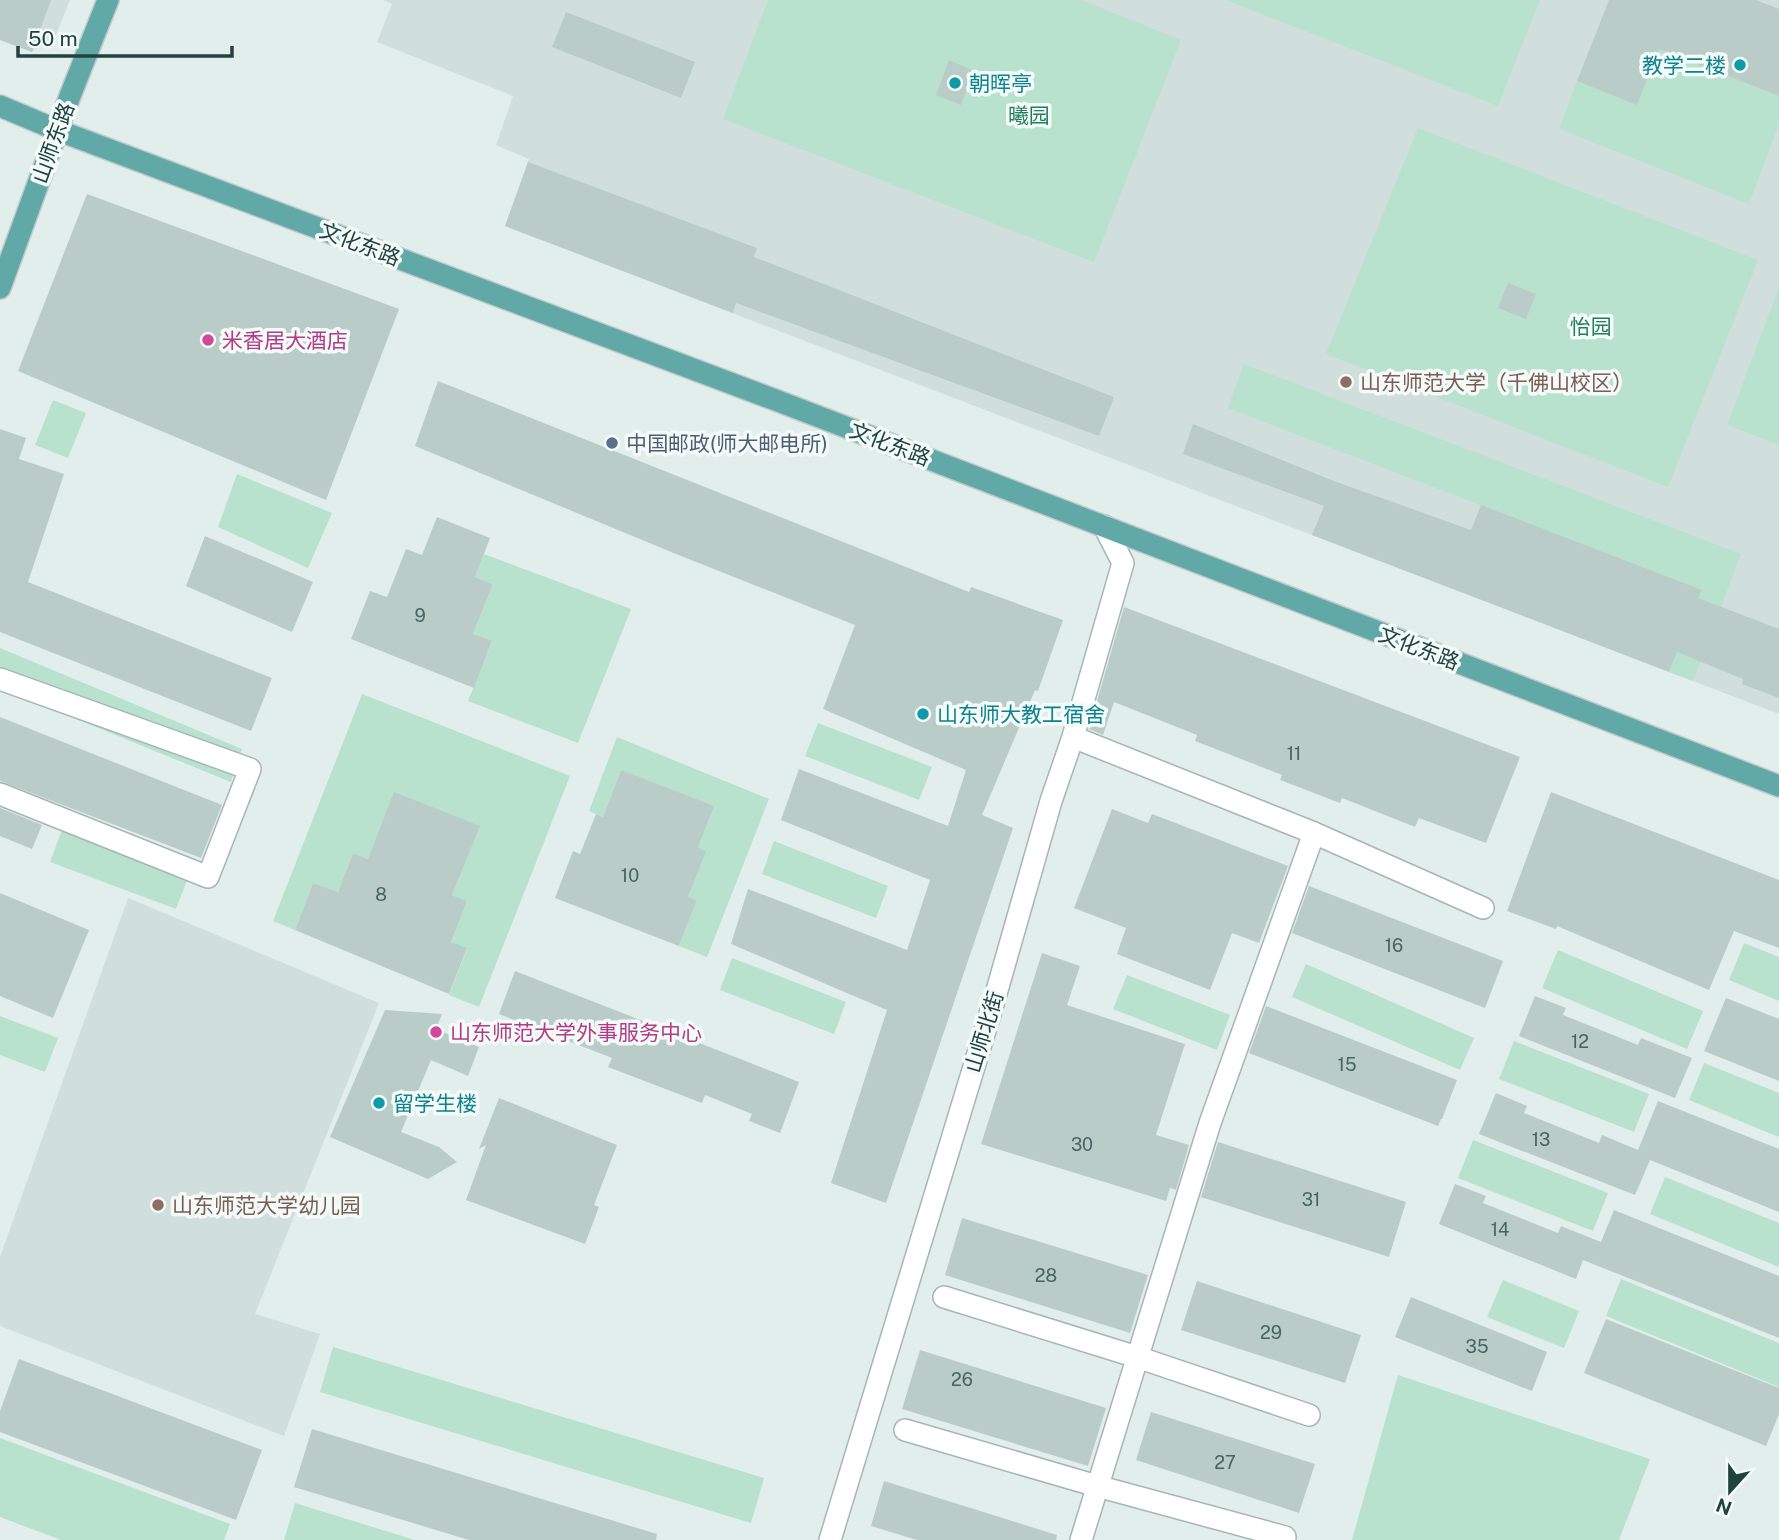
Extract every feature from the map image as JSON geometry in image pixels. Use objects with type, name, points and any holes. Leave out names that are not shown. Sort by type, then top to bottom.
[{"type":"main road","name":"山师东路","points":[[0,288],[57,130],[108,0]]},
{"type":"main road","name":"文化东路","points":[[0,106],[57,130],[778,401],[1779,786]]},
{"type":"street","name":"山师北街","points":[[830,1540],[1123,563],[1104,526]]},
{"type":"street","points":[[0,679],[250,769],[208,877],[0,794]]},
{"type":"street","points":[[1073,737],[1314,833],[1483,908]]},
{"type":"street","points":[[1081,1540],[1210,1123],[1314,833]]},
{"type":"street","points":[[944,1297],[1137,1357],[1309,1415]]},
{"type":"street","points":[[905,1430],[1285,1537]]},
{"type":"shaded area","points":[[0,0],[70,0],[55,37],[32,52]]},
{"type":"shaded area","name":"山东师范大学（千佛山校区）","points":[[383,0],[1779,0],[1779,714],[505,226],[529,159],[496,145],[513,96],[377,42],[392,4]]},
{"type":"shaded area","name":"山东师范大学幼儿园","points":[[128,898],[379,1003],[255,1314],[320,1334],[284,1436],[0,1326],[0,1257]]},
{"type":"green space","name":"曦园","points":[[768,0],[1081,0],[1181,40],[1094,262],[723,119]]},
{"type":"green space","points":[[1226,0],[1540,0],[1498,106]]},
{"type":"green space","points":[[1659,49],[1779,96],[1779,124],[1749,204],[1559,129],[1577,81],[1637,104]]},
{"type":"green space","name":"怡园","points":[[1418,128],[1758,260],[1668,487],[1326,354]]},
{"type":"green space","points":[[1779,288],[1779,445],[1727,425]]},
{"type":"green space","points":[[1244,364],[1741,554],[1693,681],[1669,672],[1701,590],[1228,408]]},
{"type":"green space","points":[[53,400],[86,413],[68,458],[35,445]]},
{"type":"green space","points":[[237,474],[332,513],[308,568],[218,527]]},
{"type":"green space","points":[[484,554],[631,609],[578,743],[468,701],[492,642],[473,634],[493,584],[475,577]]},
{"type":"green space","points":[[0,648],[242,749],[231,782],[0,688]]},
{"type":"green space","points":[[362,694],[570,776],[479,1007],[449,995],[467,949],[451,942],[467,901],[452,895],[479,827],[368,859],[353,853],[338,892],[313,883],[295,930],[273,921]]},
{"type":"green space","points":[[818,723],[932,767],[919,800],[805,756]]},
{"type":"green space","points":[[617,737],[769,799],[707,957],[679,946],[697,900],[688,897],[705,850],[698,847],[621,770],[603,817],[589,811]]},
{"type":"green space","points":[[63,827],[189,875],[176,909],[50,862]]},
{"type":"green space","points":[[774,841],[888,886],[876,918],[762,874]]},
{"type":"green space","points":[[1744,943],[1779,957],[1779,1001],[1729,980]]},
{"type":"green space","points":[[1558,950],[1703,1011],[1687,1049],[1542,988]]},
{"type":"green space","points":[[732,958],[846,1002],[834,1034],[720,990]]},
{"type":"green space","points":[[1306,964],[1474,1038],[1460,1070],[1292,997]]},
{"type":"green space","points":[[1127,975],[1230,1015],[1217,1050],[1113,1009]]},
{"type":"green space","points":[[0,1016],[58,1038],[45,1072],[0,1055]]},
{"type":"green space","points":[[1514,1041],[1649,1094],[1634,1132],[1499,1079]]},
{"type":"green space","points":[[1704,1063],[1779,1093],[1779,1137],[1689,1100]]},
{"type":"green space","points":[[1473,1140],[1608,1193],[1593,1231],[1458,1178]]},
{"type":"green space","points":[[1665,1177],[1779,1223],[1779,1267],[1650,1214]]},
{"type":"green space","points":[[1621,1279],[1779,1343],[1779,1387],[1606,1316]]},
{"type":"green space","points":[[1503,1280],[1579,1311],[1564,1348],[1487,1317]]},
{"type":"green space","points":[[333,1347],[764,1478],[751,1523],[320,1392]]},
{"type":"green space","points":[[1398,1375],[1650,1459],[1619,1540],[1352,1540]]},
{"type":"green space","points":[[0,1438],[230,1524],[224,1540],[61,1540],[0,1517]]},
{"type":"green space","points":[[295,1503],[415,1540],[284,1540]]},
{"type":"building","points":[[0,0],[51,0],[32,52],[0,40]]},
{"type":"building","name":"教学二楼","points":[[1609,0],[1756,0],[1779,9],[1779,96],[1659,49],[1637,105],[1577,81]]},
{"type":"building","points":[[566,12],[695,62],[681,98],[552,47]]},
{"type":"building","name":"朝晖亭","points":[[949,60],[974,71],[961,105],[936,95]]},
{"type":"building","points":[[528,162],[757,248],[754,257],[1114,397],[1099,436],[736,303],[733,313],[505,226]]},
{"type":"building","name":"米香居大酒店","points":[[87,194],[399,309],[326,500],[18,371]]},
{"type":"building","points":[[1508,283],[1536,294],[1526,319],[1498,308]]},
{"type":"building","points":[[438,381],[969,592],[971,587],[1063,620],[1038,691],[1035,690],[982,815],[1013,828],[886,1203],[831,1183],[887,1010],[731,944],[748,889],[907,950],[930,880],[781,820],[799,769],[948,826],[966,770],[823,709],[855,625],[415,446]]},
{"type":"building","points":[[1193,424],[1334,481],[1471,530],[1481,505],[1702,590],[1698,598],[1779,629],[1779,698],[1742,684],[1743,679],[1677,652],[1669,672],[1312,535],[1324,506],[1183,454]]},
{"type":"building","points":[[0,429],[26,438],[19,459],[64,474],[28,582],[272,678],[251,731],[0,632]]},
{"type":"building","points":[[437,517],[490,538],[475,577],[493,584],[473,634],[492,641],[474,688],[351,639],[370,591],[387,597],[406,549],[422,555]]},
{"type":"building","points":[[205,536],[313,582],[292,632],[186,586]]},
{"type":"building","points":[[1124,607],[1520,757],[1486,843],[1419,818],[1415,827],[1342,798],[1340,803],[1280,780],[1282,775],[1195,741],[1197,735],[1114,702],[1103,735],[1089,729]]},
{"type":"building","points":[[0,717],[222,805],[201,858],[0,781]]},
{"type":"building","points":[[621,770],[714,806],[698,847],[706,851],[688,897],[697,900],[679,946],[555,898],[573,851],[580,854],[596,814],[603,817]]},
{"type":"building","points":[[394,792],[480,826],[452,895],[467,901],[451,942],[467,948],[449,994],[295,930],[313,883],[338,892],[353,853],[368,859]]},
{"type":"building","points":[[1551,792],[1779,880],[1779,948],[1734,931],[1709,990],[1557,926],[1556,929],[1507,911]]},
{"type":"building","points":[[0,808],[42,825],[32,849],[0,836]]},
{"type":"building","points":[[1112,809],[1148,823],[1152,814],[1288,866],[1259,943],[1232,933],[1210,990],[1117,954],[1126,928],[1074,908]]},
{"type":"building","points":[[1309,886],[1503,961],[1485,1008],[1292,933]]},
{"type":"building","points":[[0,893],[89,930],[53,1018],[0,996]]},
{"type":"building","points":[[1042,953],[1080,966],[1067,1005],[1185,1044],[1156,1135],[1189,1145],[1176,1190],[1170,1188],[1166,1201],[981,1144]]},
{"type":"building","points":[[515,971],[799,1082],[780,1133],[749,1121],[752,1114],[705,1095],[702,1103],[608,1067],[612,1058],[499,1014]]},
{"type":"building","points":[[1535,996],[1566,1008],[1563,1015],[1638,1045],[1641,1038],[1692,1058],[1675,1098],[1519,1036]]},
{"type":"building","points":[[1726,998],[1779,1019],[1779,1081],[1704,1051]]},
{"type":"building","points":[[1266,1006],[1457,1080],[1438,1126],[1249,1053]]},
{"type":"building","name":"留学生楼","points":[[385,1010],[442,1014],[436,1029],[479,1047],[468,1076],[431,1060],[401,1132],[439,1147],[457,1162],[428,1179],[330,1137]]},
{"type":"building","points":[[1496,1093],[1527,1106],[1524,1113],[1599,1143],[1602,1135],[1638,1150],[1658,1101],[1779,1149],[1779,1212],[1650,1160],[1635,1195],[1479,1134]]},
{"type":"building","points":[[499,1098],[617,1145],[594,1205],[599,1207],[585,1244],[466,1200],[486,1145],[479,1149]]},
{"type":"building","points":[[1218,1142],[1406,1202],[1389,1257],[1201,1197]]},
{"type":"building","points":[[1455,1184],[1486,1196],[1483,1203],[1558,1233],[1561,1226],[1601,1242],[1614,1210],[1779,1276],[1779,1338],[1583,1260],[1576,1279],[1439,1224]]},
{"type":"building","points":[[962,1218],[1148,1275],[1130,1333],[945,1275]]},
{"type":"building","points":[[1197,1281],[1361,1335],[1345,1383],[1181,1330]]},
{"type":"building","points":[[1411,1297],[1547,1352],[1532,1391],[1395,1337]]},
{"type":"building","points":[[1606,1319],[1779,1388],[1779,1414],[1766,1446],[1584,1373]]},
{"type":"building","points":[[920,1350],[1106,1408],[1088,1466],[902,1409]]},
{"type":"building","points":[[19,1359],[262,1450],[236,1520],[0,1432],[0,1411]]},
{"type":"building","points":[[1151,1412],[1315,1464],[1299,1513],[1136,1460]]},
{"type":"building","points":[[312,1429],[657,1534],[656,1540],[469,1540],[294,1487]]},
{"type":"building","points":[[884,1481],[1057,1535],[1056,1540],[917,1540],[871,1526]]},
{"type":"place","name":"教学二楼","points":[[1740,65]]},
{"type":"place","name":"朝晖亭","points":[[955,83]]},
{"type":"place","name":"米香居大酒店","points":[[208,340]]},
{"type":"place","name":"山东师范大学（千佛山校区）","points":[[1346,382]]},
{"type":"place","name":"中国邮政(师大邮电所)","points":[[612,443]]},
{"type":"place","name":"山东师大教工宿舍","points":[[923,714]]},
{"type":"place","name":"山东师范大学外事服务中心","points":[[436,1032]]},
{"type":"place","name":"留学生楼","points":[[379,1103]]},
{"type":"place","name":"山东师范大学幼儿园","points":[[158,1205]]}]
